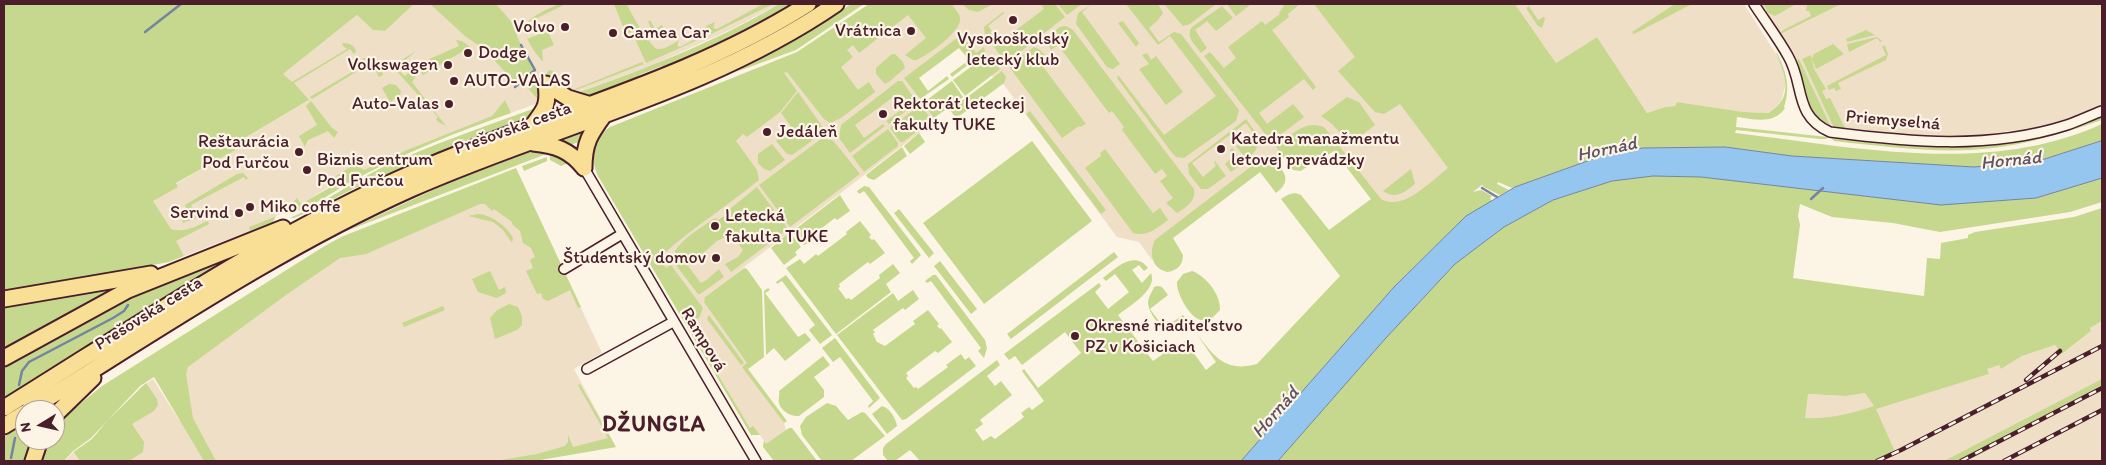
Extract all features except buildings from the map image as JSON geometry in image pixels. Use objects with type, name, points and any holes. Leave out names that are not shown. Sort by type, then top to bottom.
[{"type":"highway","name":"Prešovská cesta","points":[[4,408],[236,264],[316,220],[417,170],[712,56],[779,22],[808,4]]},
{"type":"highway","name":"Prešovská cesta","points":[[45,400],[323,232],[410,190],[529,142],[673,90],[737,61],[784,36],[836,4]]},
{"type":"highway","points":[[532,125],[547,106],[546,84],[568,98],[591,104]]},
{"type":"highway","points":[[584,168],[585,148],[588,140],[604,116]]},
{"type":"highway","points":[[529,142],[558,147],[577,159],[584,168]]},
{"type":"highway","points":[[4,358],[128,290],[288,226],[316,220]]},
{"type":"highway","points":[[4,299],[180,269]]},
{"type":"highway","points":[[65,405],[114,357]]},
{"type":"highway","points":[[4,426],[15,419]]},
{"type":"street","name":"Priemyselná","points":[[1754,4],[1790,60],[1808,116],[1817,125],[1830,132],[1926,142],[1994,140],[2067,125],[2102,111]]},
{"type":"street","name":"Rampová","points":[[584,168],[756,461]]},
{"type":"street","points":[[564,269],[622,234]]},
{"type":"street","points":[[588,369],[673,322]]},
{"type":"shaded area","points":[[414,4],[779,4],[734,28],[653,65],[571,95],[566,93],[452,134],[366,172],[359,168],[295,208],[249,227],[250,231],[184,256],[150,199],[238,148],[236,143],[308,101],[279,77],[357,15],[373,30],[385,31]]},
{"type":"shaded area","name":"Letecká fakulta TUKE","points":[[875,4],[1316,4],[1455,169],[1394,228],[1317,129],[1173,238],[1168,247],[1152,260],[1139,242],[1117,237],[1001,81],[988,74],[963,39],[907,81],[936,120],[705,297],[750,363],[744,368],[784,423],[787,433],[763,447],[764,441],[760,435],[754,435],[593,162],[597,141],[604,131],[620,123],[735,92]]},
{"type":"shaded area","points":[[1515,4],[1744,4],[1784,70],[1786,83],[1781,102],[1769,113],[1744,112],[1677,102],[1675,106],[1647,113],[1597,37],[1556,63]]},
{"type":"shaded area","points":[[1760,4],[2102,4],[2102,106],[2063,121],[2026,129],[1974,136],[1927,137],[1871,132],[1831,125],[1817,117],[1803,85],[1793,52]]},
{"type":"shaded area","points":[[518,173],[602,353],[574,369],[616,447],[534,461],[65,461],[74,451],[92,439],[141,387],[153,379],[179,420],[181,366],[316,266]]},
{"type":"shaded area","points":[[2102,321],[2102,461],[1730,461],[1808,394],[1846,396],[1865,393],[1917,396],[1989,374],[1987,369],[1995,365],[1999,365],[2001,369],[2022,356],[2055,345],[2063,354],[2091,331],[2090,328]]},
{"type":"green space","points":[[4,4],[414,4],[385,31],[373,30],[357,15],[283,74],[292,82],[347,49],[342,45],[343,43],[353,46],[356,51],[354,54],[350,49],[294,83],[309,100],[236,143],[239,148],[176,183],[178,187],[153,201],[171,229],[185,230],[207,221],[209,224],[176,241],[184,256],[169,262],[136,268],[136,271],[4,295]]},
{"type":"green space","points":[[430,4],[496,4],[516,27],[517,37],[535,70],[517,85],[485,50],[465,36]]},
{"type":"green space","points":[[559,4],[566,4],[528,22],[546,10]]},
{"type":"green space","points":[[614,4],[627,4],[645,36],[657,49],[665,48],[679,40],[677,46],[680,47],[697,38],[700,30],[703,28],[707,36],[646,63],[632,32],[626,34]]},
{"type":"green space","points":[[763,4],[773,4],[711,34],[706,26],[715,22],[713,28],[717,29]]},
{"type":"green space","points":[[779,4],[791,4],[744,31],[696,55],[663,68],[662,66],[584,98],[571,95],[651,66],[729,31]]},
{"type":"green space","points":[[851,4],[864,4],[796,50],[736,72],[792,42]]},
{"type":"green space","points":[[869,4],[952,4],[960,17],[959,23],[950,36],[928,54],[916,60],[905,55],[926,38],[908,15],[859,53],[853,45],[847,50],[853,57],[841,67],[858,90],[869,82],[875,92],[841,118],[830,123],[824,119],[787,72],[784,73],[797,91],[780,112],[747,137],[743,134],[736,141],[757,170],[759,180],[663,254],[668,261],[663,264],[666,268],[671,265],[703,308],[699,318],[688,324],[750,428],[753,426],[760,435],[751,435],[598,176],[595,169],[594,149],[599,137],[610,127],[797,52]]},
{"type":"green space","points":[[962,4],[993,4],[978,12],[969,10]]},
{"type":"green space","points":[[1041,4],[1055,4],[1065,17],[1011,59],[1004,60],[985,35],[984,27],[1003,12],[988,26],[992,31],[990,32],[1000,42],[1044,9]]},
{"type":"green space","points":[[1058,4],[1082,4],[1067,15]]},
{"type":"green space","points":[[1092,4],[1082,12],[1120,64],[1113,69],[1107,67],[1076,24],[1078,13]]},
{"type":"green space","points":[[1126,4],[1158,4],[1163,13],[1149,28],[1159,42],[1174,32],[1181,34],[1239,110],[1236,121],[1184,158],[1176,157],[1172,153],[1117,78],[1118,75],[1164,135],[1216,96],[1170,36],[1158,45]]},
{"type":"green space","points":[[1164,4],[1216,4],[1190,24],[1183,26]]},
{"type":"green space","points":[[1227,4],[1249,4],[1250,5],[1236,16]]},
{"type":"green space","points":[[1285,4],[1300,4],[1288,14],[1289,17],[1272,30],[1316,87],[1313,90],[1304,79],[1259,113],[1267,124],[1293,104],[1304,117],[1280,135],[1269,139],[1204,56],[1210,52],[1224,68],[1236,58],[1228,47],[1262,21],[1265,25],[1280,14]]},
{"type":"green space","points":[[1314,4],[1515,4],[1556,63],[1597,37],[1647,113],[1675,106],[1677,102],[1744,112],[1769,113],[1781,102],[1785,90],[1784,77],[1777,53],[1783,66],[1786,79],[1785,108],[1775,117],[1769,119],[1756,120],[1737,117],[1736,127],[1827,137],[1826,139],[1820,139],[1736,130],[1735,133],[1874,150],[1968,153],[2014,149],[2059,140],[2102,124],[2102,141],[2035,162],[1974,167],[1792,156],[1725,147],[1643,148],[1604,155],[1512,188],[1498,182],[1497,184],[1509,190],[1500,195],[1482,186],[1483,184],[1473,192],[1481,190],[1492,196],[1490,198],[1492,201],[1466,216],[1394,287],[1241,461],[920,461],[910,450],[895,461],[888,461],[883,455],[883,448],[886,444],[997,360],[1000,365],[987,376],[995,386],[1001,381],[1012,395],[980,420],[983,424],[975,430],[983,441],[991,436],[995,439],[1024,417],[1021,413],[1029,407],[1032,410],[1044,401],[1022,371],[1024,369],[1038,388],[1081,353],[1065,332],[1022,365],[1015,356],[1009,360],[1004,354],[1099,283],[1101,286],[1095,292],[1108,309],[1129,292],[1115,274],[1106,281],[1103,278],[1125,262],[1137,261],[1143,263],[1148,268],[1144,271],[1139,265],[1132,270],[1142,283],[1151,273],[1152,279],[1147,291],[1118,315],[1153,361],[1163,354],[1161,351],[1185,341],[1206,370],[1216,362],[1196,333],[1215,355],[1228,364],[1246,366],[1257,364],[1340,276],[1281,199],[1293,193],[1301,195],[1329,230],[1371,199],[1334,151],[1328,155],[1326,153],[1301,171],[1293,170],[1276,147],[1299,130],[1311,125],[1325,128],[1381,199],[1389,202],[1407,198],[1416,193],[1448,168],[1400,104],[1384,114],[1375,112],[1338,71],[1355,57]]},
{"type":"green space","points":[[1675,4],[1692,4],[1634,34],[1632,32]]},
{"type":"green space","points":[[1763,4],[1796,4],[1775,16],[1766,12],[1767,10]]},
{"type":"green space","points":[[1807,4],[1841,4],[1780,34],[1783,30],[1811,16],[1809,11],[1806,11]]},
{"type":"green space","points":[[1222,6],[1233,18],[1216,31],[1207,21],[1195,30],[1207,48],[1201,53],[1190,37],[1190,31],[1192,27]]},
{"type":"green space","points":[[1529,6],[1538,20],[1544,17],[1542,28],[1537,25],[1526,8]]},
{"type":"green space","points":[[650,20],[655,29],[662,25],[666,33],[657,39],[648,22]]},
{"type":"green space","points":[[1123,21],[1139,43],[1136,47],[1118,23]]},
{"type":"green space","points":[[1066,26],[1073,30],[1194,189],[1192,201],[1177,213],[1166,203],[1173,198],[1160,181],[1167,176],[1162,169],[1155,174],[1122,130],[1124,127],[1112,111],[1109,113],[1058,45],[1051,50],[1045,39],[1046,37],[1060,27]]},
{"type":"green space","points":[[1866,30],[1875,35],[1847,42],[1846,39]]},
{"type":"green space","points":[[548,31],[554,45],[542,50],[542,61],[527,39]]},
{"type":"green space","points":[[963,33],[975,36],[968,42],[976,53],[984,47],[985,52],[952,77],[950,74],[969,60],[959,48],[919,78],[928,91],[947,76],[949,79],[920,99],[904,78],[957,38],[963,36]]},
{"type":"green space","points":[[1877,37],[1882,41],[1880,42],[1877,38],[1849,52],[1847,44]]},
{"type":"green space","points":[[456,40],[462,41],[470,47],[423,75],[416,65],[459,46]]},
{"type":"green space","points":[[1833,44],[1844,54],[1816,69],[1812,59],[1814,54]]},
{"type":"green space","points":[[1885,45],[1888,54],[1886,60],[1838,83],[1841,89],[1836,91],[1834,88],[1829,90],[1827,86],[1886,55],[1882,47]]},
{"type":"green space","points":[[1034,47],[1045,55],[1038,60],[1086,124],[1079,126],[1062,138],[1010,68],[1011,64]]},
{"type":"green space","points":[[416,51],[396,68],[405,76],[415,67],[419,72],[412,82],[446,126],[438,122],[436,119],[438,117],[392,66]]},
{"type":"green space","points":[[1147,53],[1151,60],[1156,56],[1183,92],[1166,105],[1139,69],[1149,64],[1142,55]]},
{"type":"green space","points":[[892,54],[895,54],[903,62],[905,68],[885,84],[876,74],[876,68]]},
{"type":"green space","points":[[987,55],[990,55],[1000,69],[965,96],[953,80]]},
{"type":"green space","points":[[1811,55],[1814,69],[1826,89],[1822,91],[1826,99],[1830,98],[1845,128],[1833,126],[1802,59]]},
{"type":"green space","points":[[364,58],[376,65],[383,75],[379,77],[371,63],[361,69],[357,62]]},
{"type":"green space","points":[[1799,59],[1830,125],[1814,113],[1809,106],[1797,61]]},
{"type":"green space","points":[[642,62],[644,64],[568,93],[549,78],[547,73],[549,70],[553,71],[568,92]]},
{"type":"green space","points":[[355,70],[356,72],[312,99],[310,97]]},
{"type":"green space","points":[[1002,71],[1006,77],[1004,83],[973,106],[966,98]]},
{"type":"green space","points":[[898,81],[902,81],[916,101],[915,104],[889,124],[886,121],[905,107],[896,95],[855,125],[864,138],[883,124],[885,126],[850,153],[839,138],[841,125]]},
{"type":"green space","points":[[952,81],[963,97],[934,118],[923,103]]},
{"type":"green space","points":[[534,83],[539,84],[540,102],[527,87]]},
{"type":"green space","points":[[389,84],[396,85],[401,91],[400,95],[390,102],[382,88]]},
{"type":"green space","points":[[798,92],[822,126],[813,139],[792,155],[787,154],[776,141],[792,128],[781,113]]},
{"type":"green space","points":[[1347,97],[1359,102],[1375,125],[1350,144],[1332,124],[1321,116]]},
{"type":"green space","points":[[964,99],[971,108],[956,118],[949,109]]},
{"type":"green space","points":[[505,100],[511,113],[408,153],[368,172],[310,206],[288,211],[288,208],[297,198],[301,204],[336,184],[333,178],[355,164],[364,170],[407,150],[492,116]]},
{"type":"green space","points":[[311,101],[332,128],[338,132],[334,138],[328,131],[308,140],[305,147],[299,136],[317,125],[306,106]]},
{"type":"green space","points":[[543,105],[534,115],[461,142],[353,189],[308,212],[290,218],[403,158]]},
{"type":"green space","points":[[920,105],[932,120],[903,142],[900,142],[890,128]]},
{"type":"green space","points":[[1030,111],[1106,210],[1101,214],[1026,114]]},
{"type":"green space","points":[[2102,117],[2102,120],[2050,136],[1986,149],[1953,150],[1885,147],[1834,141],[1831,138],[1934,147],[2002,144],[2069,129]]},
{"type":"green space","points":[[1246,119],[1257,135],[1258,140],[1253,154],[1247,160],[1236,146],[1239,143],[1242,147],[1256,137],[1246,123],[1192,163],[1203,177],[1216,166],[1215,161],[1226,176],[1208,189],[1201,189],[1189,174],[1188,164]]},
{"type":"green space","points":[[888,129],[898,143],[898,146],[864,172],[852,156]]},
{"type":"green space","points":[[585,132],[582,141],[567,146],[560,141]]},
{"type":"green space","points":[[919,133],[925,142],[910,154],[904,146]]},
{"type":"green space","points":[[821,139],[832,140],[860,174],[790,227],[759,185]]},
{"type":"green space","points":[[1032,141],[1092,221],[984,304],[923,223]]},
{"type":"green space","points":[[772,144],[785,160],[770,171],[764,169],[758,163],[758,154]]},
{"type":"green space","points":[[902,147],[907,156],[874,180],[868,178],[866,175]]},
{"type":"green space","points":[[1232,148],[1244,162],[1231,172],[1225,164],[1234,156],[1230,150]]},
{"type":"green space","points":[[1105,149],[1153,213],[1160,208],[1168,220],[1148,233],[1133,233],[1085,168],[1101,156],[1100,153]]},
{"type":"green space","points":[[535,150],[554,151],[341,233],[448,183]]},
{"type":"green space","points":[[555,154],[568,163],[561,166],[550,160],[550,156]]},
{"type":"green space","points":[[1266,155],[1273,159],[1284,173],[1285,183],[1280,190],[1276,193],[1260,172],[1173,238],[1183,255],[1179,267],[1167,272],[1158,267],[1152,254],[1155,240]]},
{"type":"green space","points":[[547,157],[547,161],[524,171],[522,166]]},
{"type":"green space","points":[[516,168],[581,307],[578,308],[570,290],[548,301],[543,299],[541,293],[537,294],[526,271],[533,268],[530,260],[535,257],[531,248],[523,243],[520,231],[512,222],[494,209],[492,211],[485,204],[480,204],[366,254],[340,258],[188,367],[186,374],[193,418],[216,461],[204,461],[154,377],[140,386],[91,438],[73,451],[64,461],[42,461],[46,450],[65,450],[65,416],[102,386],[341,237]]},
{"type":"green space","points":[[1411,169],[1415,184],[1396,195],[1387,194],[1383,191]]},
{"type":"green space","points":[[243,173],[248,178],[246,180],[244,177],[191,205],[197,218],[183,223],[182,220],[188,216],[185,205],[237,174]]},
{"type":"green space","points":[[1653,176],[1701,177],[1941,205],[2036,197],[2102,178],[2102,202],[2070,212],[1940,232],[1893,223],[1832,217],[1800,204],[1798,216],[1800,225],[1793,278],[1924,296],[1927,258],[1940,259],[1941,243],[1968,238],[1968,235],[1975,232],[2074,217],[2102,208],[2102,321],[2090,328],[2091,331],[2062,354],[2055,345],[2022,356],[2001,369],[1999,365],[1987,369],[1989,374],[1876,409],[1895,452],[1873,461],[1278,461],[1385,339],[1455,264],[1504,227],[1553,200],[1612,181]],"holes":[[[1865,393],[1874,406],[1823,418],[1805,418],[1808,394],[1846,396]]]},
{"type":"green space","points":[[864,186],[869,187],[921,255],[912,264],[910,261],[914,258],[864,191],[859,194],[857,191]]},
{"type":"green space","points":[[757,187],[788,229],[731,272],[725,264],[738,257],[743,250],[731,234],[717,241],[688,266],[701,283],[719,269],[724,277],[698,294],[675,264],[675,251],[683,241],[715,218],[718,220],[726,215],[726,212]]},
{"type":"green space","points":[[840,195],[850,211],[837,220],[835,218],[806,240],[808,243],[804,245],[793,231]]},
{"type":"green space","points":[[899,209],[934,253],[929,258],[894,213]]},
{"type":"green space","points":[[478,214],[488,216],[503,226],[511,234],[513,238],[512,243],[503,230],[493,222],[468,216]]},
{"type":"green space","points":[[276,216],[273,222],[250,231],[249,227]]},
{"type":"green space","points":[[860,221],[871,235],[869,237],[872,240],[874,239],[885,253],[870,264],[868,262],[839,284],[840,287],[838,288],[846,299],[849,298],[851,300],[880,278],[879,275],[893,264],[900,273],[886,284],[891,292],[836,334],[786,268],[800,259],[804,264],[816,254],[818,256],[847,234],[846,232]]},
{"type":"green space","points":[[790,232],[801,247],[795,252],[797,255],[784,265],[771,248]]},
{"type":"green space","points":[[1114,252],[1118,257],[1011,339],[1007,334]]},
{"type":"green space","points":[[237,254],[4,399],[4,364],[142,289]]},
{"type":"green space","points":[[940,261],[977,309],[971,314],[934,266]]},
{"type":"green space","points":[[744,268],[747,269],[762,290],[764,357],[748,369],[787,421],[784,423],[742,367],[747,363],[704,302],[705,297]]},
{"type":"green space","points":[[490,271],[499,290],[505,286],[506,293],[497,298],[478,292],[472,279]]},
{"type":"green space","points":[[1192,271],[1202,277],[1212,287],[1218,298],[1220,310],[1210,320],[1201,320],[1194,316],[1187,308],[1178,291],[1177,282],[1183,274]]},
{"type":"green space","points":[[786,275],[832,335],[820,344],[809,330],[815,325],[782,281],[777,284],[776,282]]},
{"type":"green space","points":[[936,275],[985,340],[987,348],[984,358],[978,351],[981,348],[931,281],[927,283],[925,281]]},
{"type":"green space","points":[[131,281],[4,352],[4,304]]},
{"type":"green space","points":[[1154,287],[1162,287],[1168,295],[1150,309],[1164,328],[1152,315],[1149,307],[1148,303]]},
{"type":"green space","points":[[768,288],[770,290],[765,293],[798,337],[805,333],[811,340],[785,361],[774,348],[766,355],[764,291]]},
{"type":"green space","points":[[913,290],[919,299],[873,330],[875,332],[873,334],[877,342],[885,346],[915,324],[913,321],[928,310],[939,324],[937,326],[941,328],[952,342],[938,353],[935,351],[906,373],[908,376],[906,378],[914,388],[918,389],[948,367],[946,365],[961,354],[965,360],[969,357],[976,366],[906,419],[902,420],[837,335],[893,293],[898,301]]},
{"type":"green space","points":[[509,304],[518,307],[522,316],[522,325],[517,330],[495,339],[490,318],[496,311]]},
{"type":"green space","points":[[443,306],[445,310],[404,327],[402,323]]},
{"type":"green space","points":[[709,315],[744,363],[741,365],[707,319]]},
{"type":"green space","points":[[1183,315],[1186,319],[1168,330],[1164,328]]},
{"type":"green space","points":[[835,338],[880,398],[869,408],[868,406],[873,401],[840,357],[833,362],[822,348]]},
{"type":"green space","points":[[823,356],[830,365],[814,377],[824,390],[824,397],[799,416],[787,413],[779,403],[779,391]]},
{"type":"green space","points":[[2102,379],[2102,385],[1957,461],[1944,461]]},
{"type":"green space","points":[[146,383],[157,399],[158,405],[154,411],[132,424],[144,442],[143,452],[129,461],[80,461],[74,452],[92,439],[108,420]]},
{"type":"green space","points":[[580,384],[616,447],[534,461],[495,461],[537,454],[565,446],[568,442],[568,435],[573,447],[608,438],[578,385]]},
{"type":"green space","points":[[827,403],[836,406],[848,420],[862,412],[865,413],[885,436],[851,461],[822,461],[802,435],[800,426],[806,417]]},
{"type":"green space","points":[[882,406],[892,414],[897,426],[887,434],[872,414]]},
{"type":"green space","points":[[789,428],[792,428],[817,461],[774,461],[763,447],[764,441],[766,444]]},
{"type":"green space","points":[[15,430],[15,450],[30,450],[26,461],[4,461],[4,437]]},
{"type":"water","points":[[2102,141],[2102,178],[2036,198],[1941,205],[1701,177],[1653,176],[1612,181],[1553,200],[1504,227],[1455,264],[1385,339],[1278,461],[1241,461],[1394,287],[1466,216],[1515,187],[1604,155],[1643,148],[1725,147],[1792,156],[1974,167],[2035,162]]},
{"type":"waterway","points":[[145,32],[181,4]]},
{"type":"waterway","points":[[521,45],[535,70]]},
{"type":"waterway","points":[[515,87],[535,70]]},
{"type":"waterway","points":[[1482,188],[1497,197]]},
{"type":"waterway","points":[[1811,199],[1823,188]]},
{"type":"waterway","points":[[19,385],[22,371],[29,362],[113,318],[124,311],[128,305]]},
{"type":"waterway","points":[[11,458],[15,438]]},
{"type":"railway","points":[[1877,461],[2102,346]]},
{"type":"railway","points":[[2026,380],[2060,351]]},
{"type":"railway","points":[[1961,461],[2102,388]]},
{"type":"railway","points":[[2004,461],[2102,410]]},
{"type":"place","name":"Vysokoškolský letecký klub","points":[[1013,20]]},
{"type":"place","name":"Volvo","points":[[565,27]]},
{"type":"place","name":"Vrátnica","points":[[911,31]]},
{"type":"place","name":"Camea Car","points":[[613,33]]},
{"type":"place","name":"Dodge","points":[[468,53]]},
{"type":"place","name":"Volkswagen","points":[[448,65]]},
{"type":"place","name":"AUTO-VALAS","points":[[454,81]]},
{"type":"place","name":"Auto-Valas","points":[[449,104]]},
{"type":"place","name":"Rektorát leteckej fakulty TUKE","points":[[883,114]]},
{"type":"place","name":"Jedáleň","points":[[767,132]]},
{"type":"place","name":"Katedra manažmentu letovej prevádzky","points":[[1221,149]]},
{"type":"place","name":"Reštaurácia Pod Furčou","points":[[299,152]]},
{"type":"place","name":"Biznis centrum Pod Furčou","points":[[307,170]]},
{"type":"place","name":"Miko coffe","points":[[250,207]]},
{"type":"place","name":"Servind","points":[[239,213]]},
{"type":"place","name":"Letecká fakulta TUKE","points":[[715,226]]},
{"type":"place","name":"Študentský domov","points":[[716,258]]},
{"type":"place","name":"Okresné riaditeľstvo PZ v Košiciach","points":[[1075,336]]},
{"type":"district","name":"DŽUNGĽA","points":[[654,425]]},
{"type":"water label","name":"Hornád","points":[[1607,150]]},
{"type":"water label","name":"Hornád","points":[[2011,161]]},
{"type":"water label","name":"Hornád","points":[[1276,413]]}]
